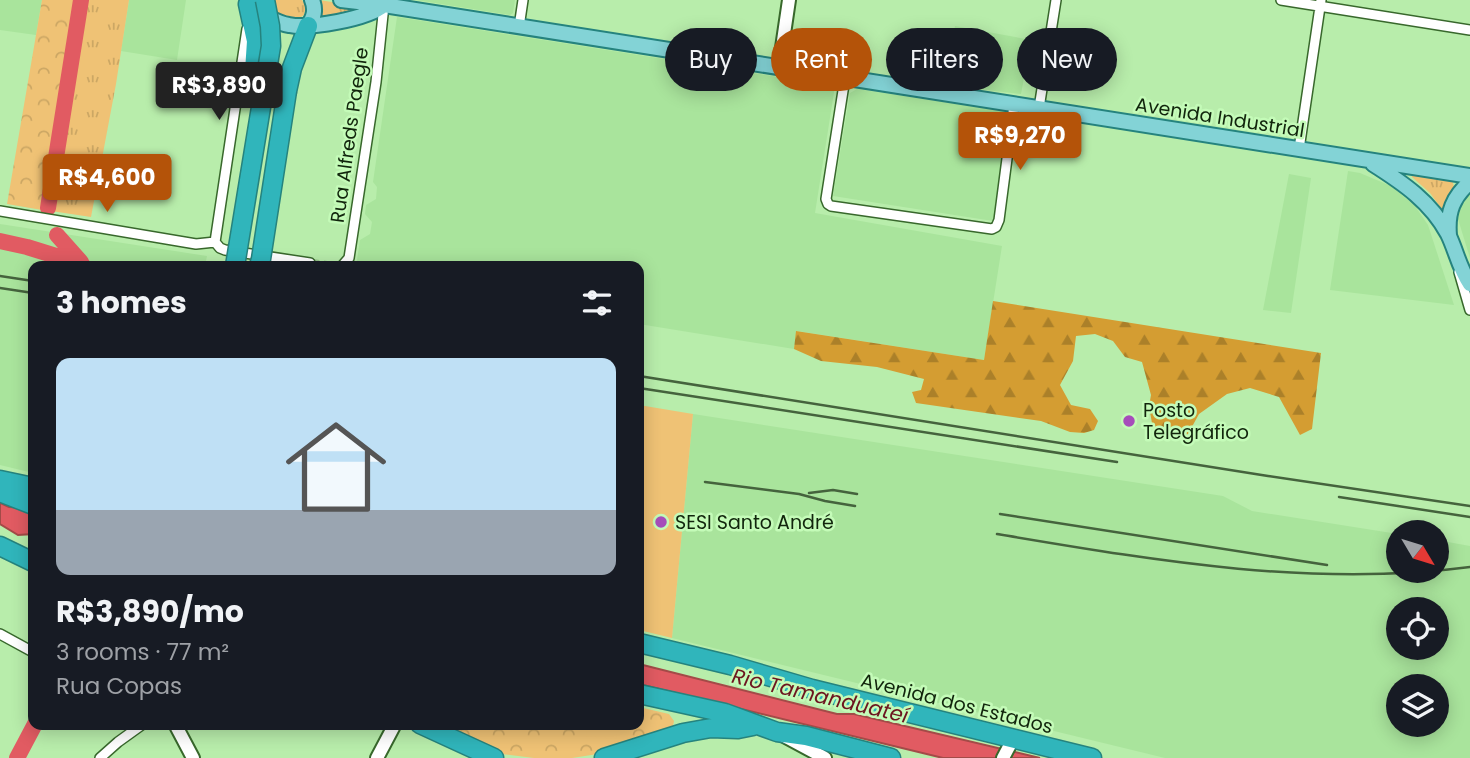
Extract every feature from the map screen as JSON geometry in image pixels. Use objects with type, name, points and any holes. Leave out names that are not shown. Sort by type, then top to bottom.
[{"type":"highway","points":[[248,261],[280,63],[282,43],[277,0]]},
{"type":"highway","points":[[226,261],[227,241],[253,86],[256,41],[251,1]]},
{"type":"highway","points":[[236,261],[271,46],[270,26],[251,1]]},
{"type":"highway","points":[[260,261],[287,91],[292,68],[308,26]]},
{"type":"highway","points":[[0,480],[28,486]]},
{"type":"highway","points":[[0,492],[28,503]]},
{"type":"highway","points":[[0,534],[28,548]]},
{"type":"highway","points":[[0,546],[28,560]]},
{"type":"highway","name":"Avenida dos Estados","points":[[644,644],[730,665],[1008,748],[1092,758]]},
{"type":"highway","name":"Avenida dos Estados","points":[[644,655],[764,684],[812,689]]},
{"type":"highway","points":[[644,695],[725,713],[777,732],[806,736],[891,758]]},
{"type":"highway","points":[[604,758],[711,727],[738,729],[756,726]]},
{"type":"highway","points":[[440,730],[470,753],[494,758]]},
{"type":"main road","points":[[308,26],[314,13],[312,0]]},
{"type":"main road","name":"Avenida Industrial","points":[[341,0],[771,67]]},
{"type":"main road","points":[[785,28],[789,0]]},
{"type":"main road","name":"Avenida Industrial","points":[[251,1],[282,24],[308,26],[362,15],[384,5]]},
{"type":"main road","name":"Avenida Industrial","points":[[872,82],[1470,176]]},
{"type":"main road","points":[[1366,160],[1402,183],[1435,213],[1449,236],[1470,284]]},
{"type":"main road","points":[[1449,236],[1450,209],[1454,199],[1470,182]]},
{"type":"main road","points":[[178,730],[192,758]]},
{"type":"main road","points":[[377,758],[392,730]]},
{"type":"main road","points":[[777,732],[825,758]]},
{"type":"street","points":[[519,27],[523,0]]},
{"type":"street","points":[[1039,108],[1056,0]]},
{"type":"street","points":[[1282,0],[1321,3],[1470,30]]},
{"type":"street","points":[[251,1],[215,242],[219,248],[225,250],[297,261]]},
{"type":"street","points":[[1299,149],[1321,3]]},
{"type":"street","name":"Rua Alfreds Paegle","points":[[346,261],[376,82],[384,5]]},
{"type":"street","points":[[843,91],[828,204],[989,230],[996,227],[999,220],[1014,105]]},
{"type":"street","points":[[0,211],[202,245],[215,242]]},
{"type":"street","points":[[1456,257],[1470,310]]},
{"type":"street","points":[[0,634],[28,649]]},
{"type":"street","points":[[100,758],[135,730]]},
{"type":"shaded area","points":[[0,0],[42,0],[36,35],[0,30]]},
{"type":"shaded area","points":[[129,0],[186,0],[177,60],[121,51]]},
{"type":"shaded area","points":[[416,0],[515,0],[513,13],[510,15]]},
{"type":"shaded area","points":[[397,17],[665,59],[665,91],[757,91],[757,74],[771,76],[771,91],[834,91],[815,213],[1002,246],[984,360],[797,331],[794,349],[644,325],[644,261],[357,261],[360,240],[370,234],[372,222],[365,214],[366,205],[376,199],[377,187],[373,182]]},
{"type":"shaded area","points":[[1003,35],[1017,37],[1017,91],[1022,91],[1021,94],[996,91],[1003,91]]},
{"type":"shaded area","points":[[870,91],[1009,112],[993,221],[833,196],[850,93]]},
{"type":"shaded area","points":[[1348,171],[1391,186],[1415,206],[1428,225],[1454,305],[1330,290]]},
{"type":"shaded area","points":[[1289,174],[1311,178],[1291,313],[1263,310]]},
{"type":"shaded area","points":[[1470,192],[1470,258],[1458,219],[1460,205]]},
{"type":"shaded area","points":[[0,224],[207,256],[206,261],[28,261],[28,472],[0,465]]},
{"type":"shaded area","points":[[693,414],[1223,496],[1252,511],[1386,532],[1386,583],[1449,583],[1449,542],[1470,546],[1470,758],[1165,758],[672,638]]},
{"type":"shaded area","points":[[0,503],[28,510],[28,534],[18,535],[0,524]]},
{"type":"shaded area","points":[[644,665],[837,714],[854,714],[1040,758],[943,758],[644,685]]},
{"type":"green space","points":[[42,0],[76,0],[42,210],[7,204]]},
{"type":"green space","points":[[84,0],[129,0],[91,217],[51,211]]},
{"type":"green space","points":[[259,0],[302,0],[306,6],[304,15],[286,18]]},
{"type":"green space","points":[[319,0],[363,7],[364,10],[319,17]]},
{"type":"green space","points":[[1411,172],[1452,180],[1455,190],[1445,211],[1412,177]]},
{"type":"green space","points":[[993,301],[1321,353],[1312,429],[1300,435],[1279,397],[1250,388],[1227,394],[1199,414],[1188,434],[1173,440],[1159,437],[1153,429],[1149,406],[1151,395],[1142,362],[1125,357],[1113,341],[1095,334],[1076,336],[1073,361],[1060,385],[1071,405],[1090,409],[1098,421],[1094,430],[1084,433],[1070,432],[1041,421],[916,403],[912,392],[921,390],[924,379],[877,367],[821,361],[794,349],[796,331],[984,360]]},
{"type":"green space","name":"SESI Santo André","points":[[644,406],[693,414],[672,638],[644,631]]},
{"type":"green space","points":[[644,708],[669,714],[674,721],[667,734],[611,752],[572,758],[534,758],[501,754],[445,730],[644,730]]},
{"type":"green space","points":[[587,730],[617,730],[616,739],[586,736]]},
{"type":"waterway","points":[[48,208],[81,0]]},
{"type":"waterway","points":[[57,235],[80,261]]},
{"type":"waterway","points":[[0,241],[72,261]]},
{"type":"waterway","points":[[17,758],[32,730]]},
{"type":"railway","points":[[0,276],[28,280]]},
{"type":"railway","points":[[0,288],[28,292]]},
{"type":"railway","points":[[644,377],[1470,506]]},
{"type":"railway","points":[[644,389],[1117,462]]},
{"type":"railway","points":[[705,482],[799,494],[855,506]]},
{"type":"railway","points":[[809,493],[833,490],[857,494]]},
{"type":"railway","points":[[1339,497],[1470,517]]},
{"type":"railway","points":[[1000,514],[1327,565]]},
{"type":"railway","points":[[997,534],[1173,561],[1292,573],[1411,573],[1470,567]]},
{"type":"place","name":"Posto Telegráfico","points":[[1129,421]]},
{"type":"place","name":"SESI Santo André","points":[[661,522]]},
{"type":"water label","name":"Rio Tamanduateí","points":[[820,696]]}]
